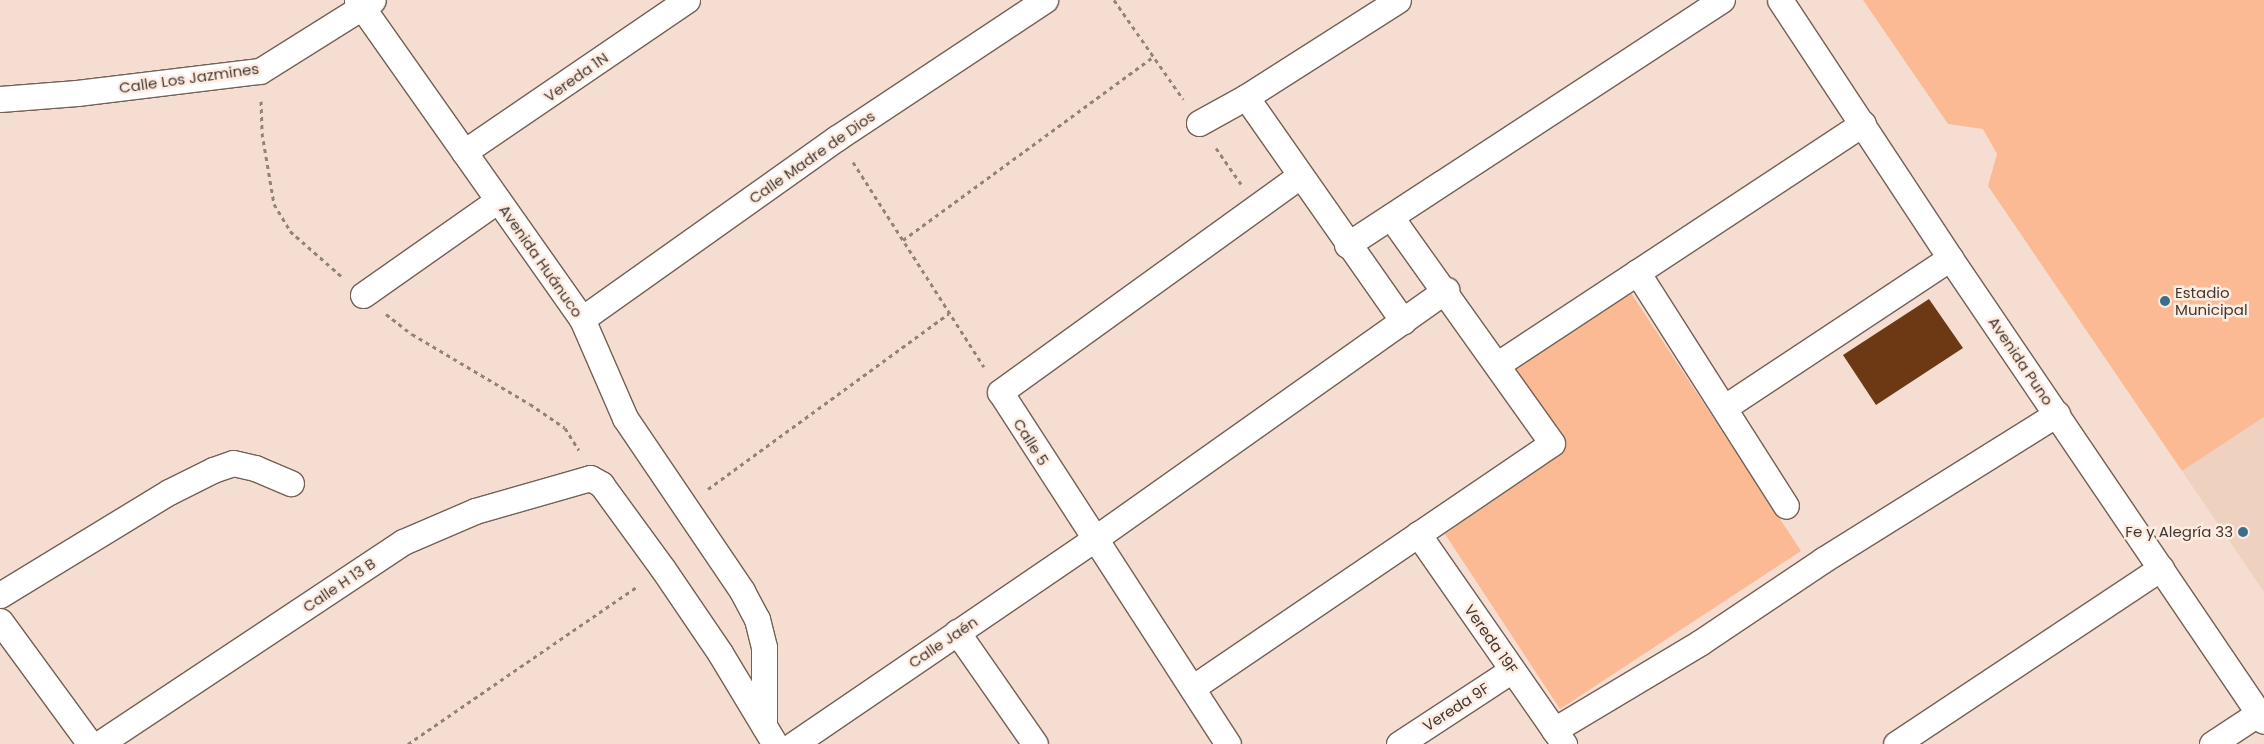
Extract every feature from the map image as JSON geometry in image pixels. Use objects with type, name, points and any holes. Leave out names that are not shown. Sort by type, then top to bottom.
[{"type":"street","name":"Vereda 1N","points":[[464,152],[687,0]]},
{"type":"street","name":"Calle Madre de Dios","points":[[582,319],[837,138],[1045,0]]},
{"type":"street","points":[[1199,123],[1246,97],[1398,0]]},
{"type":"street","points":[[1347,245],[1722,0]]},
{"type":"street","name":"Avenida Puno","points":[[1780,0],[1863,123],[1950,258],[2262,717]]},
{"type":"street","name":"Avenida Huánuco","points":[[364,2],[464,152],[582,319],[625,418],[742,591],[757,619],[764,647],[770,736]]},
{"type":"street","name":"Calle Los Jazmines","points":[[0,98],[76,93],[260,71],[364,2]]},
{"type":"street","points":[[1246,97],[1347,245],[1403,321]]},
{"type":"street","points":[[1498,364],[1863,123]]},
{"type":"street","points":[[1000,392],[1300,176]]},
{"type":"street","points":[[362,295],[498,200]]},
{"type":"street","points":[[1192,688],[1552,443],[1446,290],[1391,217]]},
{"type":"street","points":[[1725,407],[1950,258]]},
{"type":"street","points":[[1638,272],[1786,506]]},
{"type":"street","name":"Calle Jaén","points":[[794,744],[1093,540],[1446,290]]},
{"type":"street","name":"Calle 5","points":[[1000,392],[1093,540],[1228,744]]},
{"type":"street","points":[[1559,737],[1823,560],[2057,414]]},
{"type":"street","points":[[0,595],[169,492],[213,470],[233,463],[255,468],[291,483]]},
{"type":"street","name":"Calle H 13 B","points":[[99,744],[403,542],[475,511],[590,478],[601,484],[662,569]]},
{"type":"street","name":"Vereda 19F","points":[[1418,534],[1559,737]]},
{"type":"street","points":[[1896,744],[2161,568]]},
{"type":"street","points":[[662,569],[720,653],[770,736]]},
{"type":"street","points":[[0,621],[90,744]]},
{"type":"street","points":[[957,632],[1034,744]]},
{"type":"street","name":"Vereda 9F","points":[[1400,744],[1512,670]]},
{"type":"street","points":[[2212,744],[2262,717]]},
{"type":"path","points":[[903,240],[1154,56]]},
{"type":"path","points":[[837,138],[1000,392]]},
{"type":"path","points":[[684,507],[949,313]]},
{"type":"path","points":[[408,744],[662,569]]},
{"type":"shaded area","name":"Estadio Municipal","points":[[1863,0],[2264,0],[2264,417],[2182,471],[1988,186],[1997,154],[1983,129],[1948,124]]},
{"type":"shaded area","points":[[1629,290],[1801,551],[1560,709],[1445,534],[1561,449],[1512,366]]},
{"type":"shaded area","name":"Fe y Alegría 33","points":[[2264,417],[2264,592],[2182,471]]},
{"type":"building","points":[[1929,299],[1963,348],[1876,405],[1843,355]]},
{"type":"place","name":"Estadio Municipal","points":[[2165,301]]},
{"type":"place","name":"Fe y Alegría 33","points":[[2243,532]]}]
